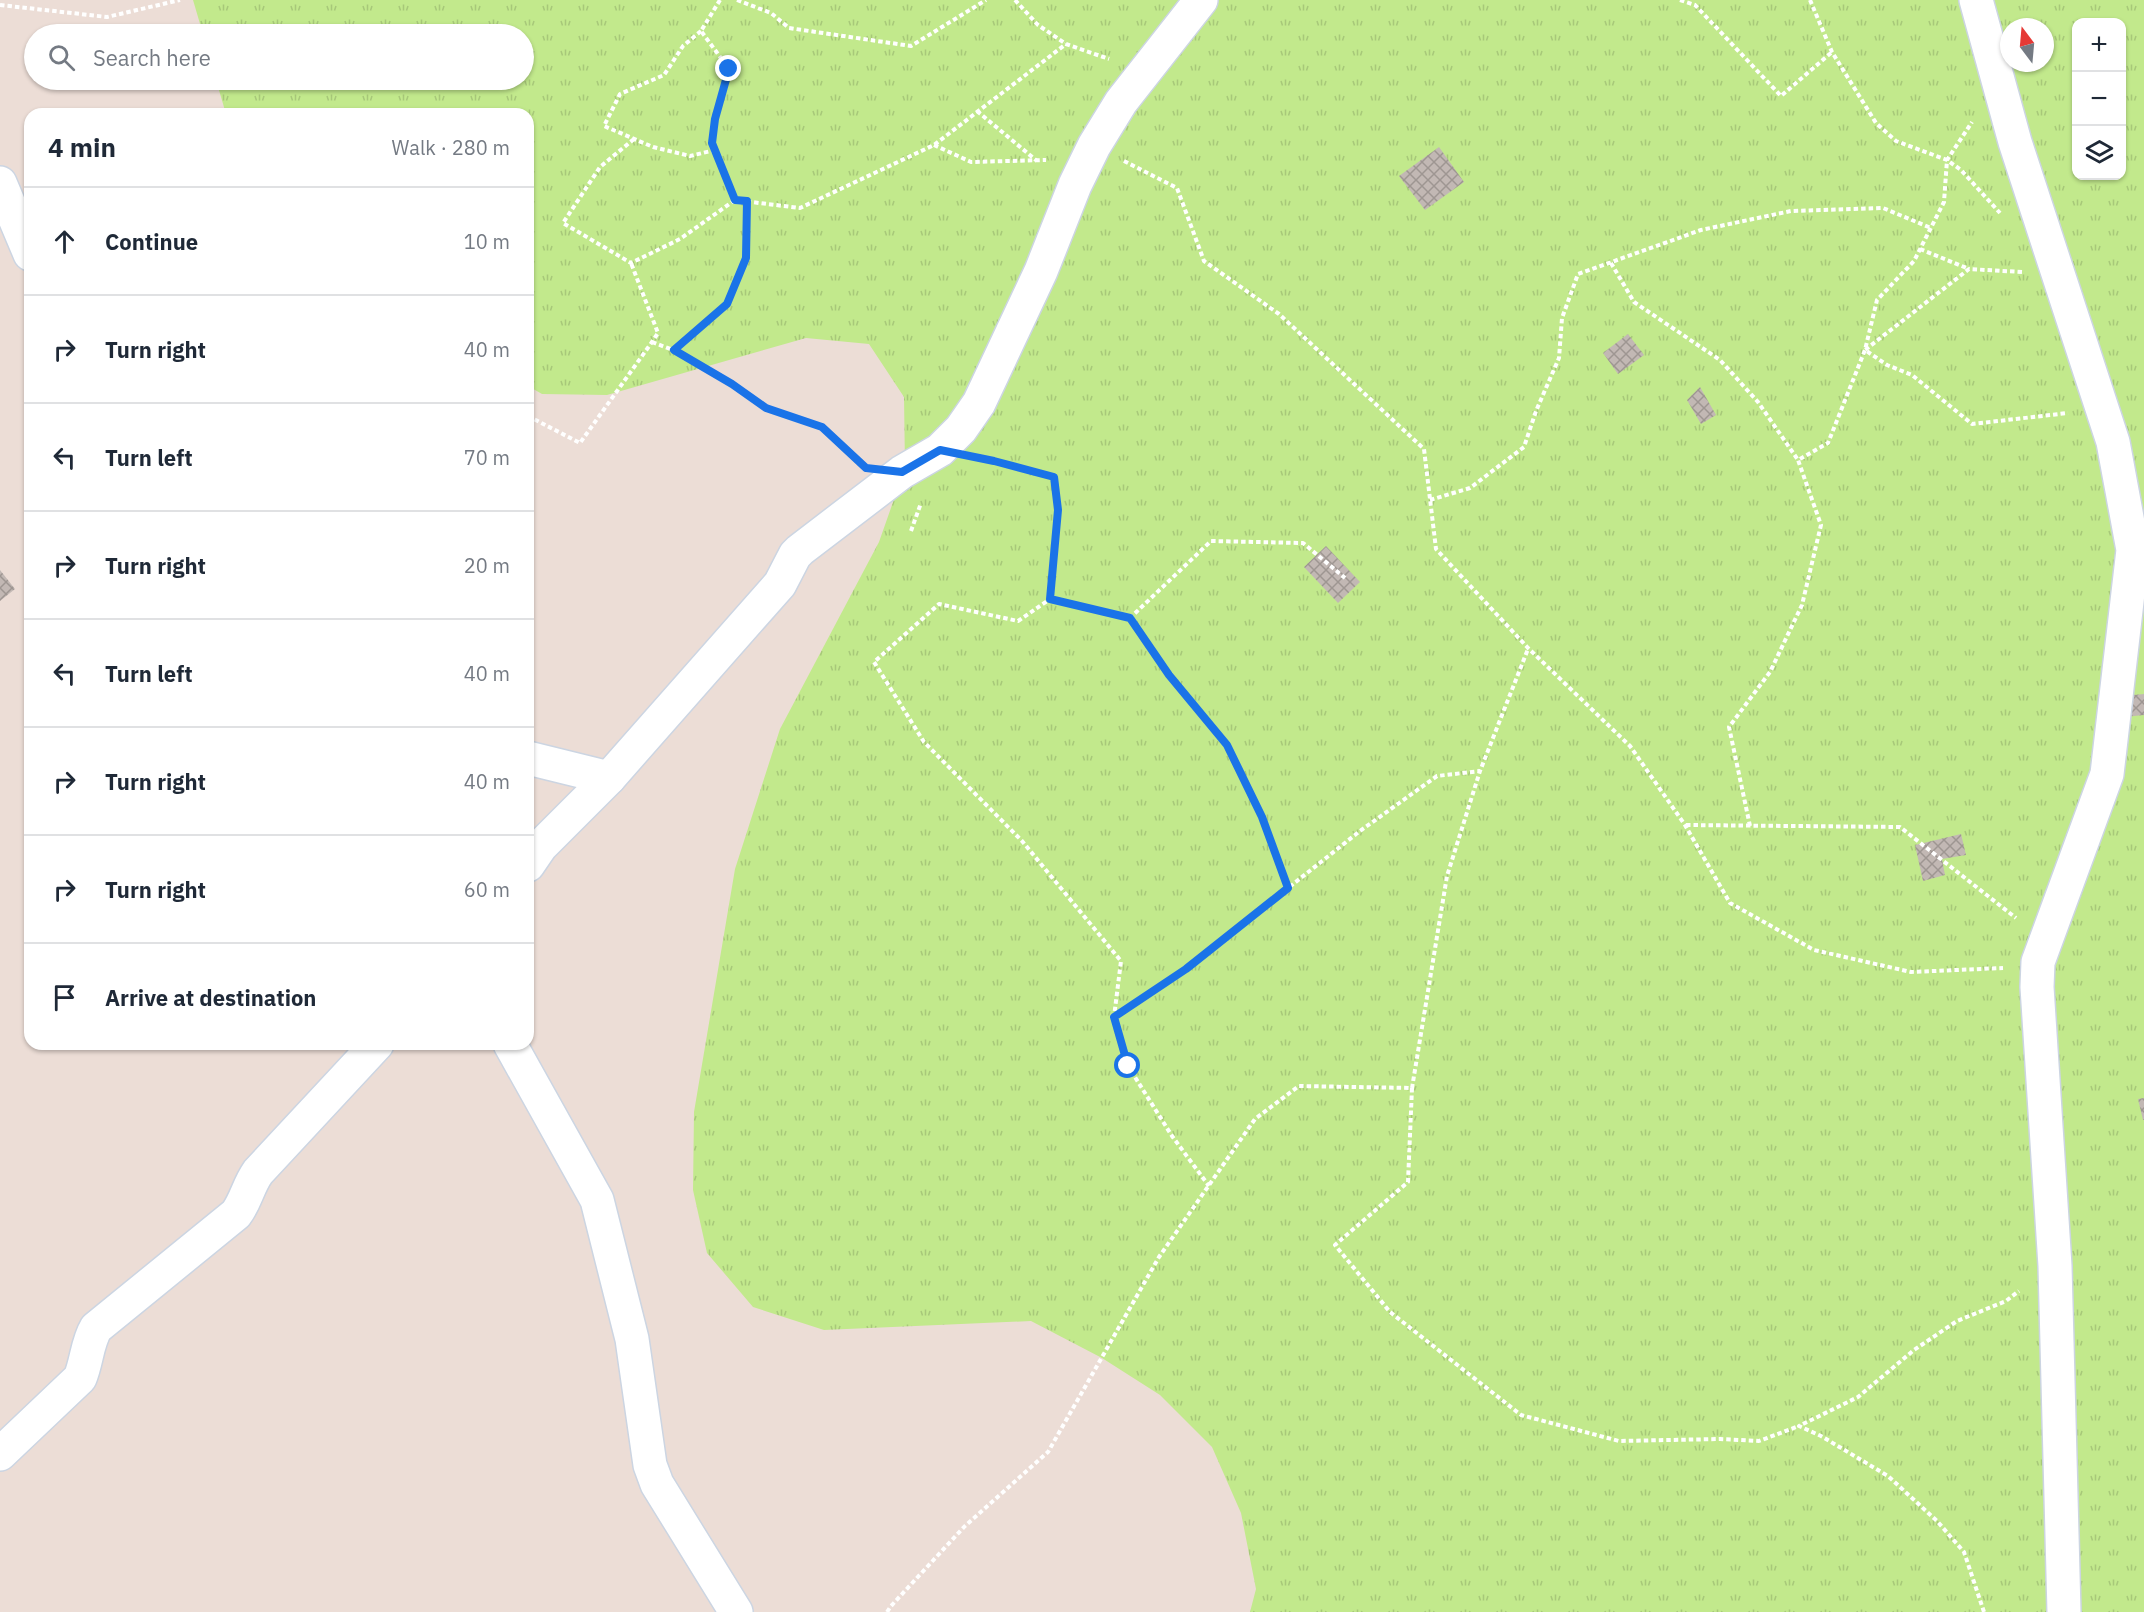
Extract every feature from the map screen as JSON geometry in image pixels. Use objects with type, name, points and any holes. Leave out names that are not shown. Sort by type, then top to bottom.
[{"type":"street","points":[[534,843],[609,778],[780,584],[795,555],[902,472],[940,450],[961,429],[979,403],[1041,271],[1092,150],[1121,102],[1201,0]]},
{"type":"street","points":[[1976,0],[2015,142],[2113,442],[2133,550],[2106,774],[2041,951],[2037,987],[2055,1266],[2064,1612]]},
{"type":"street","points":[[0,183],[24,240]]},
{"type":"street","points":[[534,759],[609,778]]},
{"type":"street","points":[[0,1454],[80,1378],[86,1362],[90,1337],[96,1328],[236,1214],[250,1183],[258,1172],[371,1050]]},
{"type":"street","points":[[513,1050],[597,1200],[632,1339],[650,1466],[657,1484],[736,1612]]},
{"type":"path","points":[[0,5],[107,17],[180,0]]},
{"type":"path","points":[[715,150],[690,156],[653,147],[604,126],[620,94],[664,75],[683,46],[701,31],[720,0]]},
{"type":"path","points":[[737,0],[771,13],[789,28],[911,46],[986,0]]},
{"type":"path","points":[[1014,0],[1038,25],[1066,44],[1145,72]]},
{"type":"path","points":[[1680,0],[1695,5],[1781,96],[1832,52]]},
{"type":"path","points":[[1810,0],[1832,52],[1876,123],[1896,141],[1947,160],[1961,170],[2007,221]]},
{"type":"path","points":[[701,31],[729,69],[715,119],[712,143],[735,200]]},
{"type":"path","points":[[631,263],[680,239],[735,200],[800,208],[934,145],[1066,44]]},
{"type":"path","points":[[977,111],[1037,162],[1076,185]]},
{"type":"path","points":[[1798,460],[1828,443],[1865,350],[1877,300],[1914,261],[1944,202],[1947,160],[1976,115]]},
{"type":"path","points":[[534,419],[580,442],[657,333],[631,263],[563,223],[600,167],[634,139]]},
{"type":"path","points":[[934,145],[971,162],[1037,162],[1092,150],[1178,188],[1204,261],[1279,314],[1425,449],[1436,549],[1528,648],[1630,746],[1685,825],[1730,903],[1814,950],[1911,972],[1995,970],[2041,951],[1900,827],[1685,825]]},
{"type":"path","points":[[674,350],[727,304],[746,258],[747,201]]},
{"type":"path","points":[[1430,500],[1470,488],[1524,447],[1536,411],[1559,358],[1562,318],[1578,274],[1701,230],[1791,211],[1883,208],[1931,228]]},
{"type":"path","points":[[1920,249],[1969,269],[2058,274]]},
{"type":"path","points":[[1611,263],[1634,302],[1720,360],[1758,402],[1798,460],[1821,525],[1802,605],[1770,672],[1729,727],[1750,826]]},
{"type":"path","points":[[1865,350],[1969,269]]},
{"type":"path","points":[[652,342],[674,350],[732,384],[766,408],[822,427],[866,468],[902,472]]},
{"type":"path","points":[[1865,350],[1887,365],[1912,375],[1972,424],[2102,409]]},
{"type":"path","points":[[940,450],[1054,477],[1058,510],[1050,599]]},
{"type":"path","points":[[911,531],[922,501]]},
{"type":"path","points":[[1130,618],[1211,541],[1303,543],[1345,578]]},
{"type":"path","points":[[1209,1186],[1172,1136],[1128,1066],[1114,1017],[1121,961],[1022,841],[924,742],[874,662],[939,604],[1018,621],[1050,599],[1130,618],[1169,675],[1227,745],[1262,817],[1288,888]]},
{"type":"path","points":[[1528,648],[1480,771],[1447,876],[1412,1088],[1408,1182],[1335,1245],[1390,1312],[1521,1415],[1619,1442],[1720,1439],[1759,1441],[1799,1426],[1858,1397],[1914,1350],[1957,1321],[2006,1301],[2055,1266]]},
{"type":"path","points":[[1114,1017],[1186,969],[1360,831],[1437,776],[1480,771]]},
{"type":"path","points":[[888,1612],[965,1526],[1048,1452],[1159,1257],[1255,1119],[1299,1086],[1412,1088]]},
{"type":"path","points":[[1799,1426],[1821,1436],[1888,1476],[1936,1521],[1964,1552],[1984,1612]]},
{"type":"green space","points":[[193,0],[2144,0],[2144,1612],[1250,1612],[1256,1589],[1241,1513],[1212,1447],[1160,1395],[1102,1358],[1031,1321],[824,1330],[753,1307],[707,1253],[693,1190],[694,1112],[735,869],[780,729],[879,542],[905,468],[904,397],[869,344],[806,338],[607,395],[542,394],[534,389],[534,108],[224,108],[219,90],[534,90],[534,24],[200,24]]},
{"type":"building","points":[[1439,147],[1464,182],[1425,210],[1399,176]]},
{"type":"building","points":[[1628,334],[1644,355],[1618,374],[1603,353]]},
{"type":"building","points":[[1700,387],[1716,415],[1701,424],[1687,400]]},
{"type":"building","points":[[1326,546],[1360,582],[1338,603],[1304,567]]},
{"type":"building","points":[[0,570],[15,589],[0,601]]},
{"type":"building","points":[[2144,694],[2144,715],[2124,717],[2122,696]]},
{"type":"building","points":[[1961,834],[1966,855],[1942,859],[1945,875],[1923,881],[1915,845]]},
{"type":"building","points":[[2144,1098],[2144,1120],[2143,1120],[2138,1099]]},
{"type":"route","points":[[729,69],[715,119],[712,143],[735,200],[747,201],[746,258],[727,304],[674,350],[732,384],[766,408],[822,427],[866,468],[902,472],[940,450],[1054,477],[1058,510],[1050,599],[1130,618],[1169,675],[1227,745],[1262,817],[1288,888],[1186,969],[1114,1017],[1128,1066]]}]
